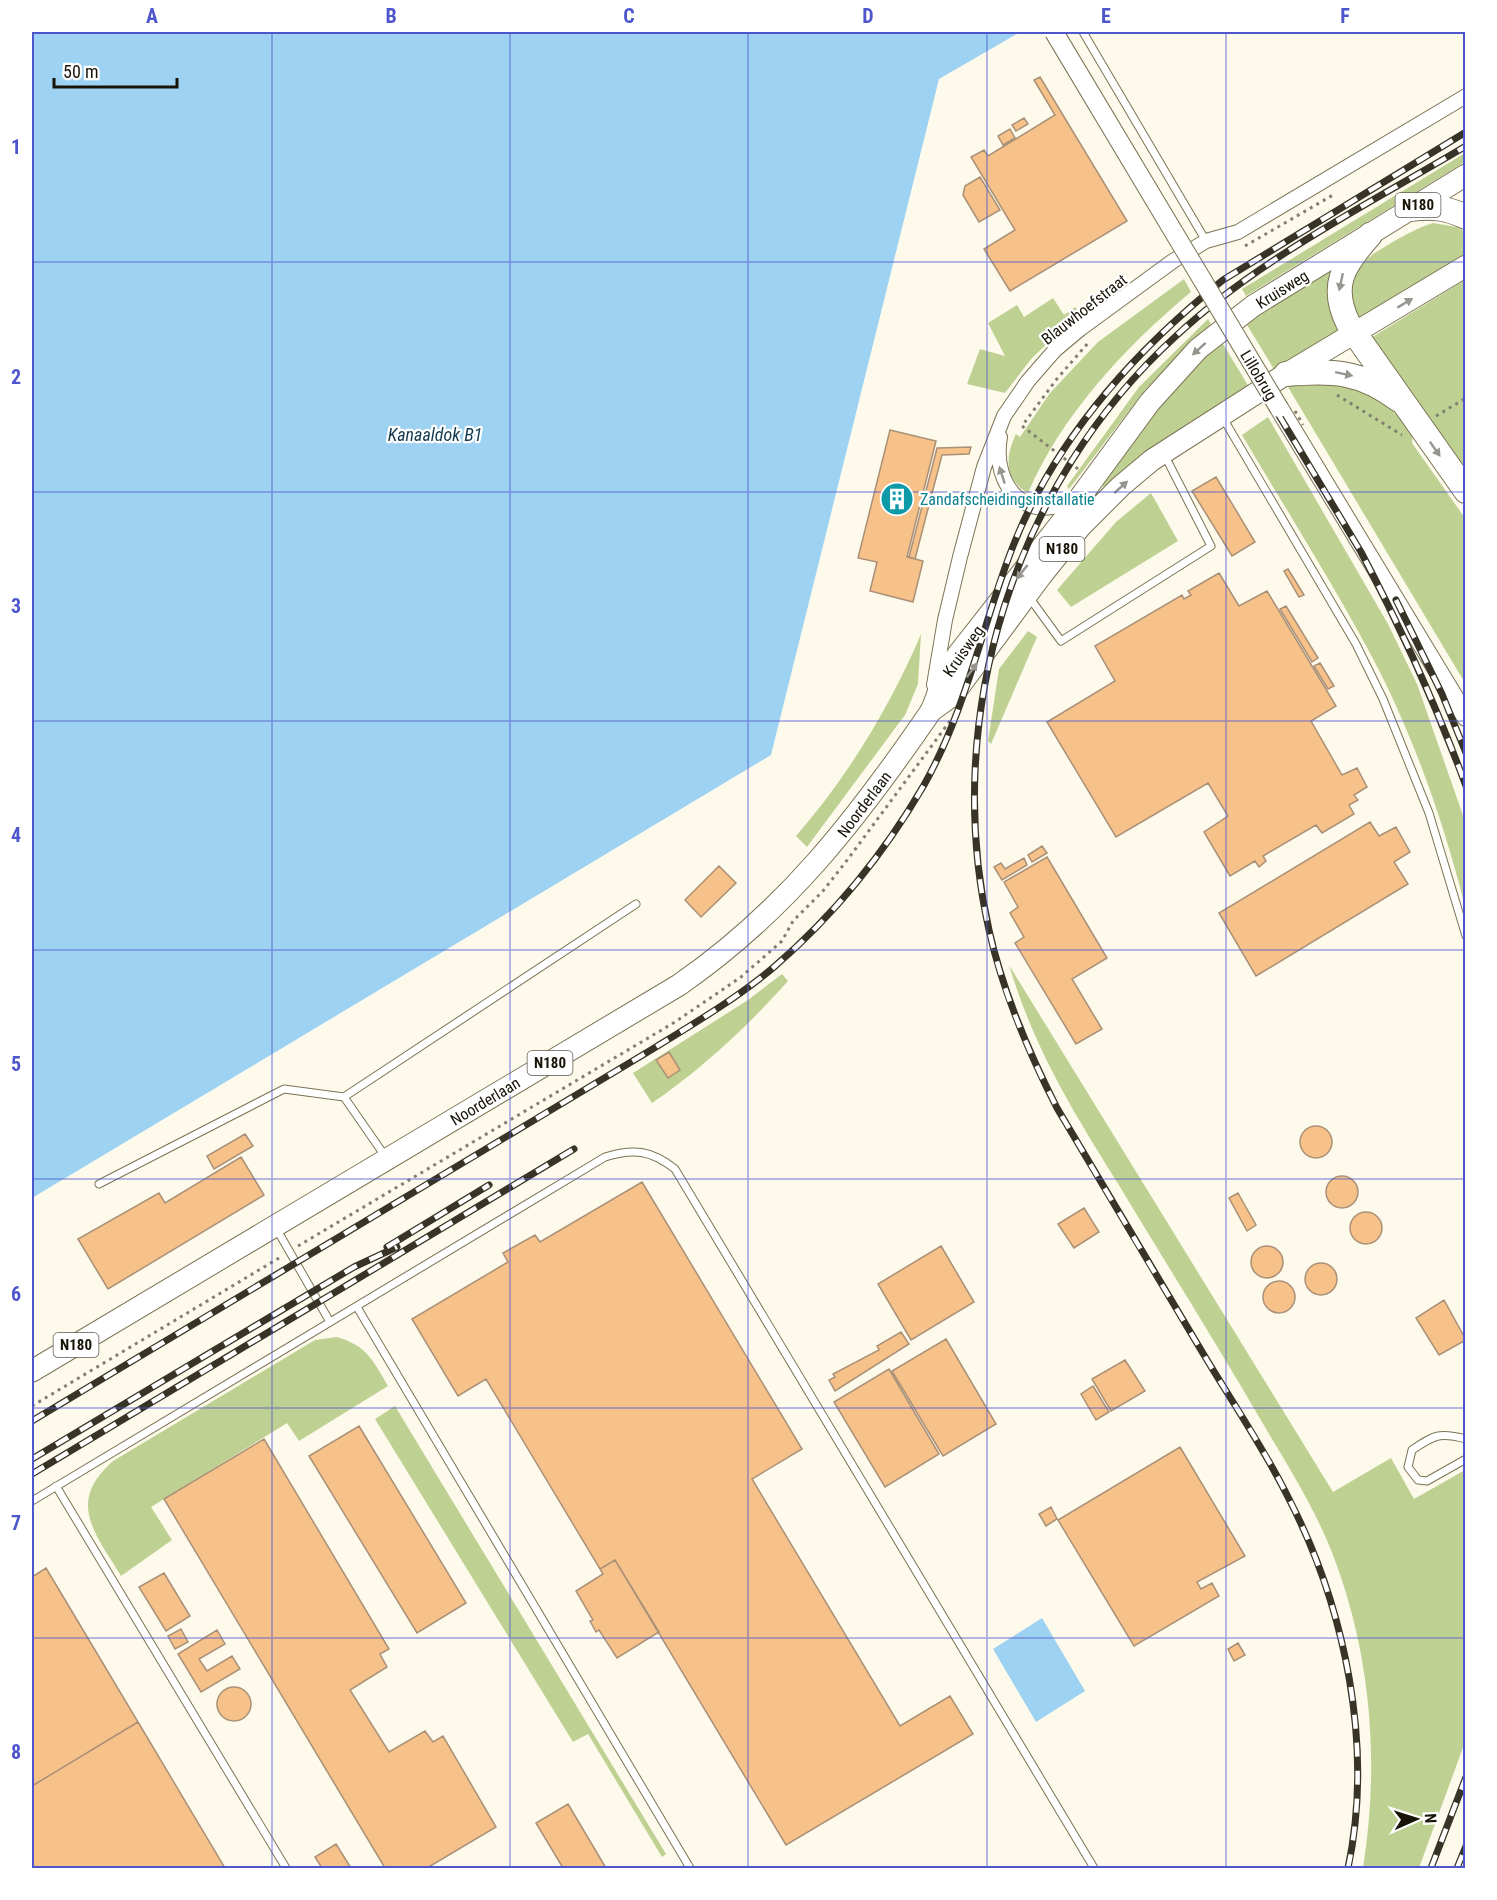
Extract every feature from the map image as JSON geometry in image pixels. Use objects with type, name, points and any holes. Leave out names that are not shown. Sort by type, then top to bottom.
[{"type":"highway","points":[[1411,209],[1428,206],[1443,208],[1466,217]]},
{"type":"highway","points":[[1370,235],[1344,268],[1338,288],[1340,308],[1355,333],[1466,491]]},
{"type":"highway","points":[[1286,374],[1337,372],[1360,377],[1405,405]]},
{"type":"main road","name":"Kruisweg","points":[[931,711],[952,662],[1150,402],[1198,349],[1254,306],[1466,176]]},
{"type":"main road","name":"Kruisweg","points":[[931,711],[953,696],[1062,549],[1100,506],[1163,453],[1286,374],[1466,266]]},
{"type":"main road","name":"Noorderlaan","points":[[32,1371],[670,991],[710,964],[765,917],[807,876],[843,832],[931,711]]},
{"type":"street","name":"Lillobrug","points":[[1054,32],[1466,717]]},
{"type":"street","name":"Blauwhoefstraat","points":[[931,711],[941,640],[984,467],[1004,416],[1028,381],[1055,350],[1173,261],[1206,241],[1238,232],[1466,96]]},
{"type":"street","points":[[1004,416],[998,461],[1002,479],[1011,494],[1022,501],[1045,508],[1059,506],[1083,492]]},
{"type":"lane","points":[[1083,32],[1206,241]]},
{"type":"lane","points":[[1221,416],[1356,644],[1383,699],[1429,813],[1466,936]]},
{"type":"lane","points":[[1027,595],[1061,641],[1211,546],[1163,453]]},
{"type":"lane","points":[[99,1184],[284,1089],[344,1097],[636,904]]},
{"type":"lane","points":[[344,1097],[387,1158]]},
{"type":"lane","points":[[32,1501],[605,1157],[625,1151],[644,1152],[660,1158],[675,1169],[1094,1869]]},
{"type":"lane","points":[[274,1226],[330,1322]]},
{"type":"lane","points":[[357,1306],[690,1869]]},
{"type":"lane","points":[[1466,1439],[1448,1434],[1432,1437],[1412,1450],[1408,1467],[1418,1480],[1427,1481],[1466,1459]]},
{"type":"lane","points":[[57,1486],[286,1869]]},
{"type":"path","points":[[1336,394],[1399,435],[1409,433]]},
{"type":"path","points":[[32,1406],[675,1022],[767,956],[782,941],[793,921],[823,891],[862,842],[953,718]]},
{"type":"green space","points":[[1465,153],[1465,162],[1246,296],[1242,289]]},
{"type":"green space","points":[[1433,223],[1457,227],[1465,232],[1465,254],[1357,320],[1351,293],[1355,274],[1360,266],[1391,243],[1416,229]]},
{"type":"green space","points":[[1331,267],[1327,295],[1338,331],[1275,371],[1244,320]]},
{"type":"green space","points":[[1184,279],[1191,292],[1143,335],[1098,383],[1059,436],[1028,493],[1020,487],[1014,481],[1009,467],[1010,451],[1016,434],[1020,437],[1050,393],[1098,342]]},
{"type":"green space","points":[[1465,280],[1465,475],[1369,339]]},
{"type":"green space","points":[[1053,298],[1064,315],[1075,307],[1080,313],[1032,358],[1005,393],[967,384],[980,349],[1005,356],[988,323],[1017,305],[1024,317]]},
{"type":"green space","points":[[1208,319],[1211,324],[1145,390],[1069,489],[1067,486],[1139,387]]},
{"type":"green space","points":[[1220,339],[1249,387],[1174,433],[1104,487],[1099,483],[1130,440]]},
{"type":"green space","points":[[1314,379],[1359,390],[1371,395],[1391,409],[1413,435],[1412,443],[1465,518],[1465,683],[1288,387],[1302,380]]},
{"type":"green space","points":[[1268,417],[1388,624],[1417,684],[1465,821],[1465,906],[1426,778],[1386,685],[1340,599],[1242,435]]},
{"type":"green space","points":[[1151,493],[1178,541],[1071,607],[1057,590],[1116,522]]},
{"type":"green space","points":[[1028,631],[1037,637],[991,744],[988,741],[999,669]]},
{"type":"green space","points":[[921,634],[918,684],[905,715],[807,847],[796,836],[833,789],[866,740],[896,688]]},
{"type":"green space","points":[[1009,965],[1333,1492],[1391,1458],[1414,1499],[1465,1470],[1465,1742],[1419,1868],[1363,1868],[1371,1787],[1368,1707],[1355,1627],[1345,1588],[1324,1533],[1299,1484],[1245,1392],[1071,1106],[1043,1053],[1019,996]]},
{"type":"green space","points":[[782,974],[788,981],[757,1014],[724,1046],[652,1103],[633,1073],[748,1000]]},
{"type":"green space","points":[[337,1337],[356,1345],[368,1355],[388,1386],[299,1441],[287,1423],[151,1507],[172,1540],[121,1576],[102,1546],[90,1518],[88,1504],[91,1490],[99,1476],[113,1461],[315,1340]]},
{"type":"green space","points":[[395,1406],[666,1854],[662,1857],[588,1734],[573,1742],[375,1419]]},
{"type":"water","name":"Kanaaldok B1","points":[[32,32],[1020,32],[939,79],[771,755],[32,1198]]},
{"type":"water","points":[[1042,1618],[1085,1691],[1036,1722],[993,1649]]},
{"type":"building","points":[[1040,77],[1127,221],[1010,291],[984,249],[1015,230],[971,157],[984,150],[988,156],[1055,115],[1034,80]]},
{"type":"building","points":[[1024,118],[1028,124],[1016,131],[1012,125]]},
{"type":"building","points":[[1010,129],[1015,138],[1003,145],[998,136]]},
{"type":"building","points":[[980,177],[1000,210],[979,222],[963,195],[965,186]]},
{"type":"building","name":"Zandafscheidingsinstallatie","points":[[890,430],[936,441],[907,557],[923,561],[913,602],[870,591],[877,562],[858,558]]},
{"type":"building","points":[[971,447],[969,454],[942,455],[915,559],[909,557],[937,448]]},
{"type":"building","points":[[1216,477],[1255,542],[1232,556],[1192,491]]},
{"type":"building","points":[[1288,569],[1304,595],[1299,597],[1284,571]]},
{"type":"building","points":[[1219,573],[1239,606],[1267,591],[1336,706],[1311,721],[1342,775],[1357,768],[1367,787],[1354,795],[1358,800],[1349,805],[1354,814],[1322,833],[1316,825],[1263,856],[1266,861],[1259,867],[1255,861],[1230,876],[1204,832],[1228,816],[1208,783],[1116,837],[1047,722],[1115,681],[1095,646],[1182,595],[1184,599],[1191,595],[1188,591]]},
{"type":"building","points":[[1286,606],[1318,658],[1312,662],[1280,609]]},
{"type":"building","points":[[1320,663],[1334,686],[1328,689],[1314,666]]},
{"type":"building","points":[[1370,822],[1379,836],[1396,827],[1410,852],[1394,862],[1408,884],[1256,976],[1219,913]]},
{"type":"building","points":[[1042,846],[1047,853],[1032,862],[1028,855]]},
{"type":"building","points":[[1047,857],[1107,958],[1072,979],[1102,1029],[1076,1044],[1015,943],[1024,937],[1010,913],[1018,907],[1004,882]]},
{"type":"building","points":[[1024,858],[1027,865],[1002,880],[994,867],[1001,863],[1005,869]]},
{"type":"building","points":[[719,866],[736,883],[701,917],[685,900]]},
{"type":"building","points":[[669,1052],[680,1070],[668,1078],[656,1060]]},
{"type":"building","points":[[1316,1126],[1327,1131],[1332,1142],[1327,1153],[1316,1158],[1305,1153],[1300,1142],[1305,1131]]},
{"type":"building","points":[[245,1134],[253,1146],[214,1169],[207,1156]]},
{"type":"building","points":[[241,1157],[264,1195],[108,1289],[78,1239],[159,1193],[165,1203]]},
{"type":"building","points":[[1342,1176],[1353,1181],[1358,1192],[1353,1203],[1342,1208],[1331,1203],[1326,1192],[1331,1181]]},
{"type":"building","points":[[642,1182],[802,1449],[752,1479],[900,1726],[950,1696],[973,1734],[786,1845],[615,1560],[600,1569],[486,1379],[458,1396],[412,1319],[508,1262],[503,1253],[535,1235],[540,1242]]},
{"type":"building","points":[[1238,1193],[1256,1225],[1247,1231],[1229,1198]]},
{"type":"building","points":[[1084,1208],[1099,1232],[1074,1248],[1058,1224]]},
{"type":"building","points":[[1366,1212],[1377,1217],[1382,1228],[1377,1239],[1366,1244],[1355,1239],[1350,1228],[1355,1217]]},
{"type":"building","points":[[941,1246],[974,1302],[911,1340],[878,1284]]},
{"type":"building","points":[[1267,1246],[1278,1251],[1283,1262],[1278,1273],[1267,1278],[1256,1273],[1251,1262],[1256,1251]]},
{"type":"building","points":[[1321,1263],[1332,1268],[1337,1279],[1332,1290],[1321,1295],[1310,1290],[1305,1279],[1310,1268]]},
{"type":"building","points":[[1279,1281],[1290,1286],[1295,1297],[1290,1308],[1279,1313],[1268,1308],[1263,1297],[1268,1286]]},
{"type":"building","points":[[1444,1300],[1466,1340],[1439,1355],[1416,1318]]},
{"type":"building","points":[[901,1332],[909,1344],[835,1391],[829,1380],[835,1377],[833,1374],[879,1350],[877,1346]]},
{"type":"building","points":[[946,1339],[996,1424],[943,1456],[892,1371]]},
{"type":"building","points":[[1125,1360],[1145,1391],[1111,1411],[1092,1379]]},
{"type":"building","points":[[889,1369],[939,1454],[885,1487],[834,1402]]},
{"type":"building","points":[[1093,1386],[1109,1412],[1096,1420],[1081,1394]]},
{"type":"building","points":[[359,1426],[466,1603],[417,1633],[309,1456]]},
{"type":"building","points":[[264,1439],[389,1649],[380,1654],[387,1667],[350,1690],[389,1752],[425,1731],[433,1742],[443,1736],[496,1827],[427,1868],[385,1868],[164,1499]]},
{"type":"building","points":[[1180,1447],[1245,1556],[1197,1582],[1201,1589],[1212,1583],[1219,1596],[1134,1646],[1058,1520]]},
{"type":"building","points":[[1051,1507],[1057,1519],[1046,1526],[1039,1514]]},
{"type":"building","points":[[615,1560],[659,1632],[617,1658],[599,1630],[596,1632],[590,1621],[593,1620],[576,1591],[603,1574],[600,1569]]},
{"type":"building","points":[[46,1568],[138,1722],[32,1786],[32,1577]]},
{"type":"building","points":[[164,1573],[190,1616],[166,1631],[139,1587]]},
{"type":"building","points":[[181,1629],[188,1642],[175,1649],[168,1636]]},
{"type":"building","points":[[217,1630],[225,1644],[199,1659],[207,1671],[232,1656],[240,1669],[201,1692],[178,1654]]},
{"type":"building","points":[[1238,1643],[1245,1655],[1234,1661],[1228,1649]]},
{"type":"building","points":[[234,1687],[246,1692],[251,1704],[246,1716],[234,1721],[222,1716],[217,1704],[222,1692]]},
{"type":"building","points":[[138,1722],[225,1868],[32,1868],[32,1786]]},
{"type":"building","points":[[568,1804],[606,1868],[563,1868],[536,1823]]},
{"type":"building","points":[[336,1844],[351,1868],[322,1868],[315,1857]]},
{"type":"railway","points":[[1049,32],[1361,552],[1417,667],[1466,786]]},
{"type":"railway","points":[[32,1421],[651,1050],[698,1021],[774,967],[837,905],[875,859],[924,785],[951,729],[1010,554],[1027,514],[1048,475],[1098,403],[1158,338],[1223,280],[1466,132]]},
{"type":"railway","points":[[1348,1868],[1355,1822],[1358,1774],[1356,1726],[1339,1631],[1326,1585],[1309,1541],[1258,1442],[1057,1108],[1026,1043],[1001,976],[989,930],[977,849],[975,768],[984,687],[1004,608],[1033,532],[1072,461],[1119,395],[1176,336],[1243,282],[1315,234],[1466,146]]},
{"type":"railway","points":[[1396,600],[1442,694],[1466,753]]},
{"type":"railway","points":[[32,1474],[574,1149]]},
{"type":"railway","points":[[387,1247],[489,1185]]},
{"type":"railway","points":[[32,1459],[354,1267],[397,1247]]},
{"type":"railway","points":[[1431,1868],[1466,1777]]},
{"type":"railway","points":[[1457,1868],[1466,1846]]},
{"type":"place","name":"Zandafscheidingsinstallatie","points":[[897,499]]}]
